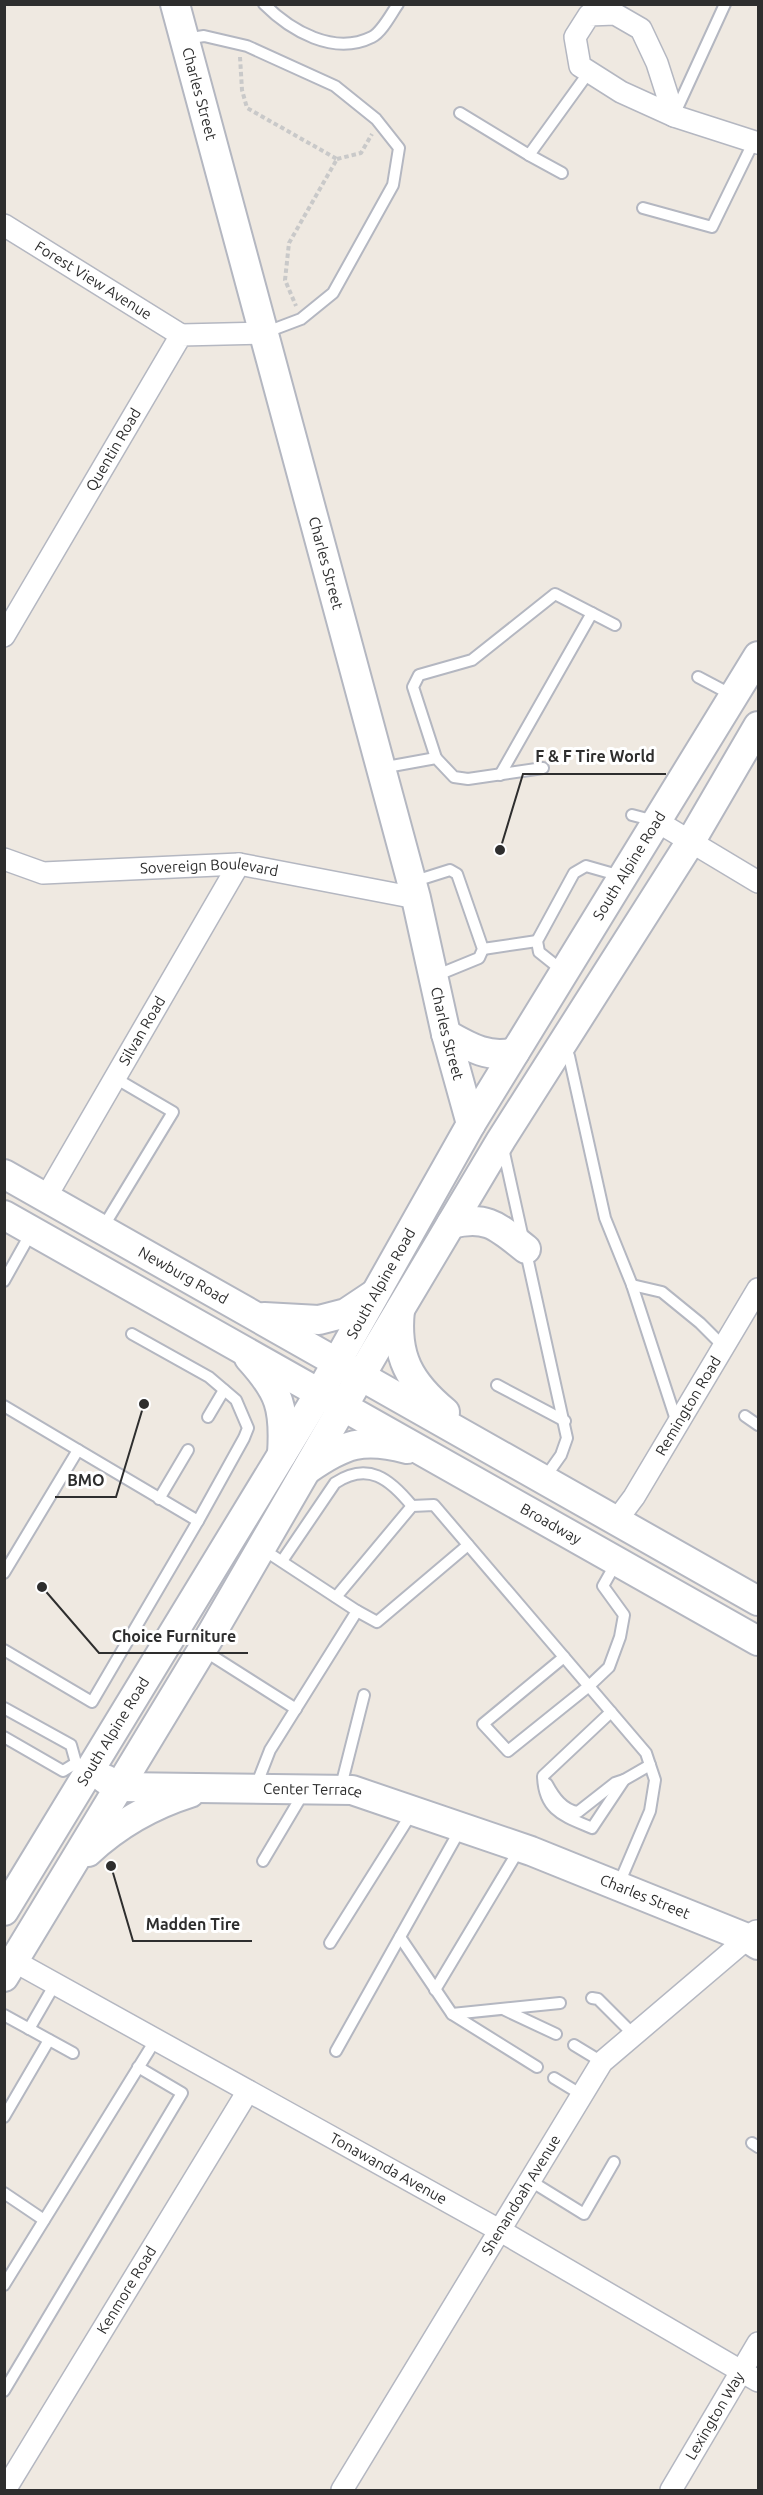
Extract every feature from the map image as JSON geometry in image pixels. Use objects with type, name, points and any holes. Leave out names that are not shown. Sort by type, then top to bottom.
[{"type":"main road","name":"Charles Street","points":[[175,4],[414,890],[446,1034],[471,1124]]},
{"type":"main road","name":"South Alpine Road","points":[[350,1369],[375,1294],[471,1124],[623,876],[645,819],[734,696],[759,656]]},
{"type":"main road","name":"South Alpine Road","points":[[4,1911],[84,1766],[294,1463],[350,1369],[400,1310],[501,1140],[691,841],[759,726]]},
{"type":"main road","points":[[446,1034],[465,1045],[488,1053],[501,1056],[516,1052]]},
{"type":"main road","name":"Newburg Road","points":[[4,1174],[350,1369]]},
{"type":"main road","points":[[4,1215],[332,1399]]},
{"type":"main road","points":[[451,1224],[472,1219],[486,1222],[526,1249]]},
{"type":"main road","points":[[254,1315],[285,1320],[319,1320],[346,1313],[375,1294]]},
{"type":"main road","points":[[400,1310],[398,1334],[404,1361],[417,1383],[439,1407],[484,1445]]},
{"type":"main road","points":[[238,1346],[269,1382],[281,1405],[284,1428],[294,1463],[361,1442],[387,1444],[428,1454]]},
{"type":"main road","points":[[350,1369],[759,1601]]},
{"type":"main road","name":"Broadway","points":[[332,1399],[759,1641]]},
{"type":"main road","name":"South Alpine Road","points":[[9,1969],[202,1650],[271,1554],[294,1463]]},
{"type":"main road","points":[[84,1766],[119,1787]]},
{"type":"main road","name":"Center Terrace","points":[[119,1787],[352,1790],[525,1849]]},
{"type":"main road","points":[[69,1870],[102,1839],[137,1816],[176,1797],[202,1788]]},
{"type":"main road","name":"Charles Street","points":[[525,1849],[755,1937]]},
{"type":"street","points":[[674,116],[657,63],[641,29],[612,9],[589,15],[574,37],[580,66],[621,92],[674,116],[756,142]]},
{"type":"street","name":"Forest View Avenue","points":[[4,225],[181,335]]},
{"type":"street","points":[[181,335],[264,333]]},
{"type":"street","name":"Quentin Road","points":[[4,636],[181,335]]},
{"type":"street","points":[[645,819],[691,841],[759,882]]},
{"type":"street","name":"Sovereign Boulevard","points":[[4,859],[43,873],[239,864],[414,890]]},
{"type":"street","name":"Silvan Road","points":[[46,1197],[239,864]]},
{"type":"street","name":"Remington Road","points":[[616,1521],[634,1497],[759,1289]]},
{"type":"street","name":"Shenandoah Avenue","points":[[342,2490],[602,2062],[755,1937]]},
{"type":"street","name":"Tonawanda Avenue","points":[[9,1969],[55,1984],[156,2039],[499,2230],[750,2376]]},
{"type":"street","name":"Kenmore Road","points":[[5,2490],[248,2091]]},
{"type":"street","name":"Lexington Way","points":[[671,2490],[750,2376],[759,2343]]},
{"type":"lane","points":[[264,4],[293,29],[320,41],[353,43],[375,37],[398,4]]},
{"type":"lane","points":[[674,116],[725,4]]},
{"type":"lane","points":[[184,39],[204,36],[240,44],[335,86],[379,122],[399,148],[393,185],[333,293],[301,319],[264,333]]},
{"type":"lane","points":[[529,155],[589,72]]},
{"type":"lane","points":[[460,113],[562,173]]},
{"type":"lane","points":[[643,208],[712,226],[756,142]]},
{"type":"lane","points":[[543,768],[468,779],[454,777],[436,758],[413,687],[419,675],[472,660],[555,594],[615,625]]},
{"type":"lane","points":[[500,775],[592,613]]},
{"type":"lane","points":[[698,677],[734,696]]},
{"type":"lane","points":[[381,768],[436,758]]},
{"type":"lane","points":[[564,972],[539,952],[537,941],[574,873],[586,866],[623,876]]},
{"type":"lane","points":[[414,890],[450,870],[457,874],[483,949],[479,958],[433,977]]},
{"type":"lane","points":[[483,949],[537,941]]},
{"type":"lane","points":[[569,1056],[605,1218],[632,1284],[677,1425]]},
{"type":"lane","points":[[102,1229],[172,1112],[115,1078]]},
{"type":"lane","points":[[501,1140],[565,1421],[567,1438],[561,1455],[543,1479]]},
{"type":"lane","points":[[4,1281],[33,1231]]},
{"type":"lane","points":[[632,1284],[662,1292],[724,1347]]},
{"type":"lane","points":[[4,1650],[92,1701],[244,1438],[248,1428],[236,1400],[209,1377],[132,1334]]},
{"type":"lane","points":[[497,1385],[565,1421]]},
{"type":"lane","points":[[208,1417],[224,1390]]},
{"type":"lane","points":[[4,1406],[198,1521]]},
{"type":"lane","points":[[745,1416],[759,1425]]},
{"type":"lane","points":[[4,1573],[78,1450]]},
{"type":"lane","points":[[159,1499],[188,1450]]},
{"type":"lane","points":[[412,1506],[384,1478],[366,1472],[348,1474],[335,1483],[271,1554],[377,1622],[468,1545]]},
{"type":"lane","points":[[336,1597],[412,1506],[434,1505],[646,1753],[655,1780],[650,1810],[618,1886]]},
{"type":"lane","points":[[564,1658],[483,1724],[508,1751],[589,1686],[609,1667],[620,1637],[624,1615],[603,1586],[617,1562]]},
{"type":"lane","points":[[254,1789],[270,1750],[357,1611]]},
{"type":"lane","points":[[202,1650],[296,1709]]},
{"type":"lane","points":[[340,1790],[364,1695]]},
{"type":"lane","points":[[4,1708],[71,1745],[84,1766],[63,1771],[4,1737]]},
{"type":"lane","points":[[611,1712],[543,1776],[543,1790],[560,1815],[592,1828],[624,1780]]},
{"type":"lane","points":[[543,1776],[561,1804],[569,1811],[578,1812],[615,1783],[650,1765]]},
{"type":"lane","points":[[263,1861],[305,1790]]},
{"type":"lane","points":[[330,1943],[413,1811]]},
{"type":"lane","points":[[336,2051],[461,1827]]},
{"type":"lane","points":[[435,1989],[525,1849]]},
{"type":"lane","points":[[400,1937],[452,2014],[537,2067]]},
{"type":"lane","points":[[29,2029],[55,1984]]},
{"type":"lane","points":[[592,1998],[598,1999],[634,2035]]},
{"type":"lane","points":[[452,2014],[560,2003]]},
{"type":"lane","points":[[502,2009],[556,2034]]},
{"type":"lane","points":[[4,2015],[73,2053]]},
{"type":"lane","points":[[4,2285],[156,2039]]},
{"type":"lane","points":[[4,2117],[49,2040]]},
{"type":"lane","points":[[574,2045],[602,2062]]},
{"type":"lane","points":[[4,2391],[182,2093],[138,2067]]},
{"type":"lane","points":[[555,2078],[582,2095]]},
{"type":"lane","points":[[529,2180],[584,2214],[614,2162]]},
{"type":"lane","points":[[4,2193],[44,2220]]},
{"type":"path","points":[[240,44],[242,90],[247,108],[337,159],[361,153],[379,122]]},
{"type":"path","points":[[301,319],[285,280],[288,243],[337,159]]},
{"type":"place","name":"F & F Tire World","points":[[500,850]]},
{"type":"place","name":"BMO","points":[[144,1404]]},
{"type":"place","name":"Choice Furniture","points":[[42,1587]]},
{"type":"place","name":"Madden Tire","points":[[111,1866]]}]
